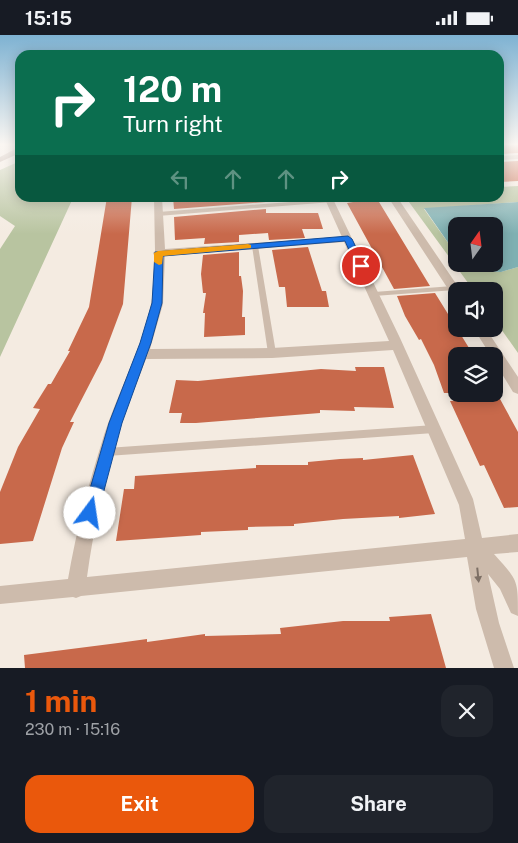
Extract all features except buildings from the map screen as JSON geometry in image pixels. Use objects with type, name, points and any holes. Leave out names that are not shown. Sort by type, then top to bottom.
[{"type":"street","points":[[76,589],[82,547],[115,423],[141,354],[157,303],[158,202]]},
{"type":"street","points":[[330,202],[374,294],[468,505],[479,583],[491,633],[504,668]]},
{"type":"street","points":[[395,202],[450,282]]},
{"type":"street","points":[[158,253],[348,239]]},
{"type":"street","points":[[485,337],[518,388]]},
{"type":"street","points":[[141,354],[272,353],[397,345]]},
{"type":"street","points":[[0,595],[76,589],[518,543]]},
{"type":"street","points":[[475,547],[507,582],[518,606]]},
{"type":"lane","points":[[158,214],[295,202]]},
{"type":"lane","points":[[256,246],[272,353]]},
{"type":"lane","points":[[374,294],[448,290]]},
{"type":"lane","points":[[107,452],[434,429]]},
{"type":"green space","points":[[0,175],[15,175],[15,202],[71,202],[0,357],[0,249],[15,226],[0,216]]},
{"type":"green space","points":[[518,186],[518,202],[424,209],[448,243],[448,255],[409,202],[504,202],[504,187]]},
{"type":"green space","points":[[518,267],[518,353],[503,332],[503,282],[467,282],[461,273],[502,273]]},
{"type":"water","points":[[518,202],[518,267],[503,271],[503,217],[448,217],[448,242],[424,208]]},
{"type":"slow traffic","points":[[159,262],[158,253],[248,246]]},
{"type":"route","points":[[90,513],[115,423],[146,343],[157,303],[158,253],[348,239],[361,266]]}]
